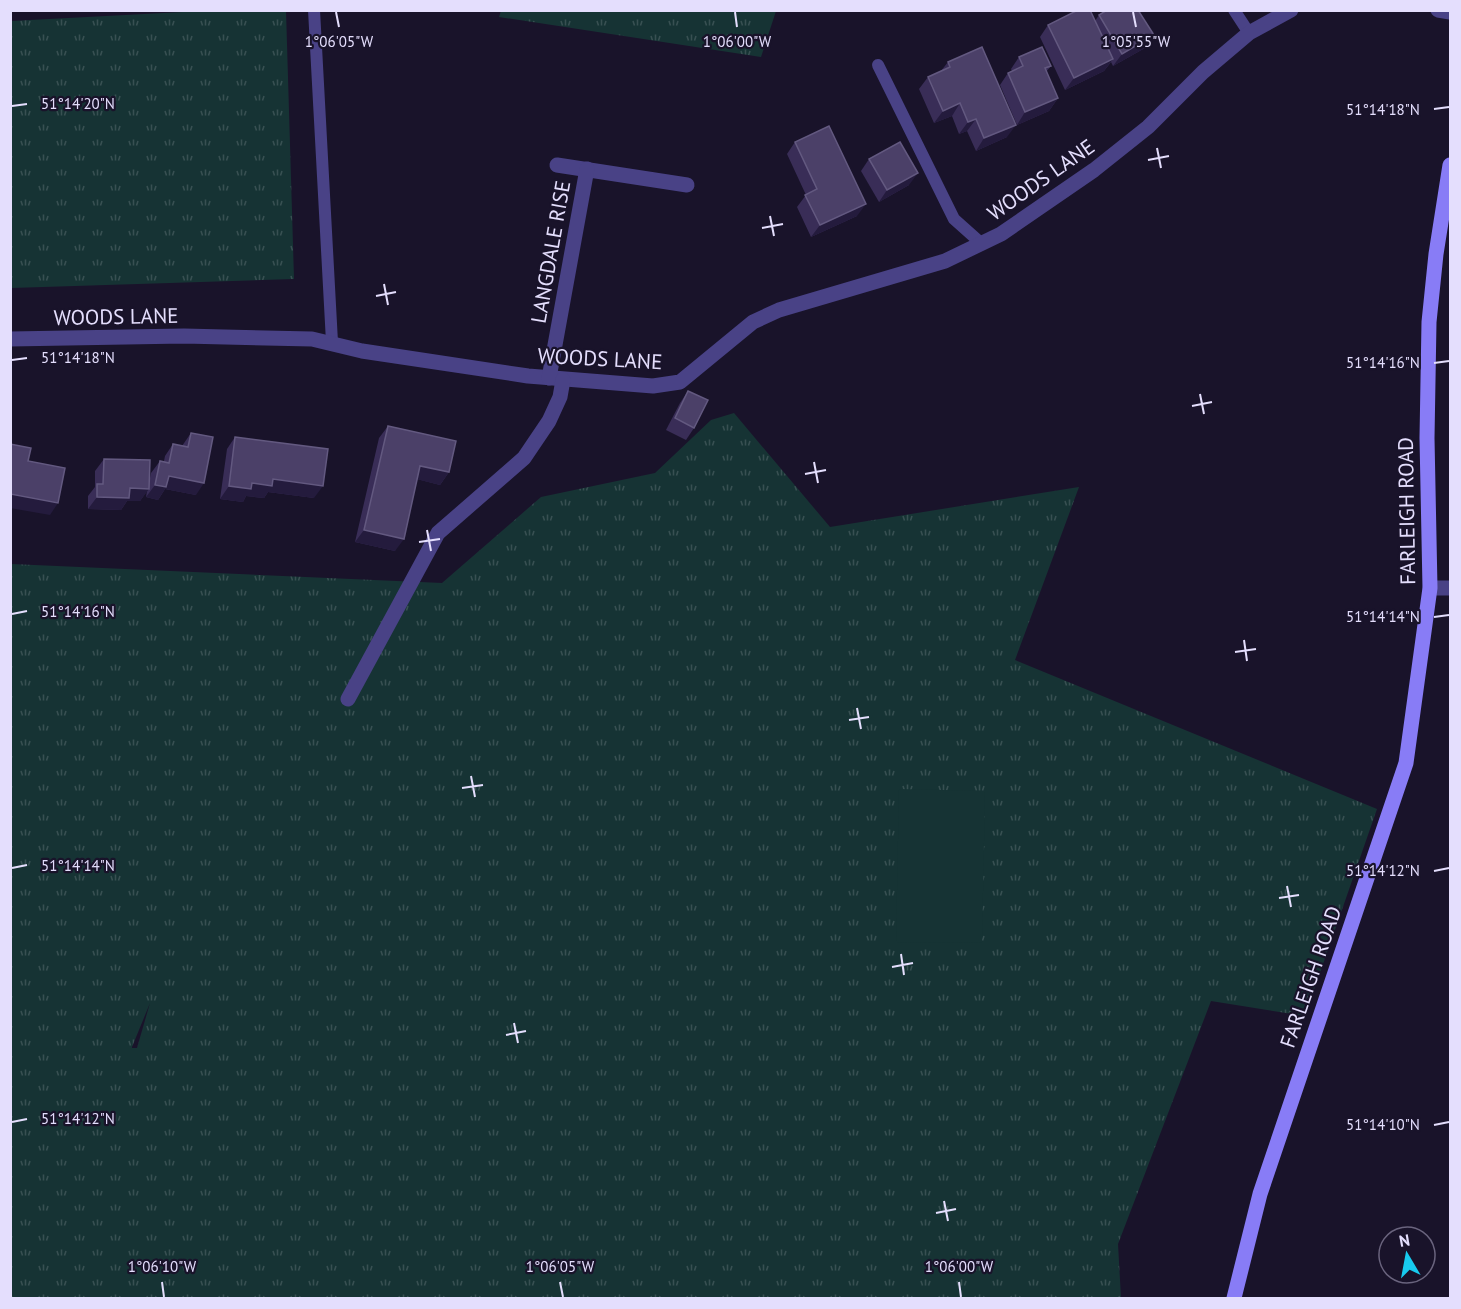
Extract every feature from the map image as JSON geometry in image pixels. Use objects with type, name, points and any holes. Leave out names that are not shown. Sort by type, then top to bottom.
[{"type":"main road","name":"FARLEIGH ROAD","points":[[1233,1299],[1260,1194],[1406,764],[1430,588],[1427,438],[1429,322],[1447,207],[1450,165]]},
{"type":"street","name":"WOODS LANE","points":[[10,339],[184,336],[312,339],[362,351],[556,379],[653,386],[680,381],[753,322],[779,310],[945,261],[1001,234],[1094,170],[1148,127],[1203,72],[1250,33],[1291,10]]},
{"type":"street","points":[[1438,10],[1450,12]]},
{"type":"street","name":"LANGDALE RISE","points":[[557,165],[687,185]]},
{"type":"street","name":"LANGDALE RISE","points":[[348,699],[438,533],[524,458],[549,421],[560,397],[556,379],[587,169]]},
{"type":"street","points":[[1430,588],[1450,588]]},
{"type":"lane","points":[[314,10],[332,342]]},
{"type":"lane","points":[[1234,10],[1250,33]]},
{"type":"lane","points":[[878,65],[954,219],[982,244]]},
{"type":"green space","points":[[776,10],[761,57],[499,17],[501,11]]},
{"type":"green space","points":[[202,11],[286,11],[294,279],[11,288],[11,21]]},
{"type":"green space","points":[[734,413],[830,527],[1079,487],[1015,660],[1377,809],[1305,1016],[1211,1001],[1118,1244],[1121,1298],[11,1298],[11,564],[442,583],[541,497],[655,473],[711,420]],"holes":[[[150,1003],[137,1048],[132,1047]]]},
{"type":"green space","points":[[899,789],[985,791],[982,943],[896,942]]},
{"type":"building","points":[[1078,10],[1090,10],[1113,59],[1074,78],[1048,25]]},
{"type":"building","points":[[1107,10],[1138,10],[1154,35],[1122,54],[1099,15]]},
{"type":"building","points":[[982,47],[1016,125],[984,138],[976,119],[968,122],[960,103],[943,111],[928,77],[950,67],[948,62]]},
{"type":"building","points":[[1042,47],[1051,66],[1045,68],[1058,98],[1025,112],[1008,73],[1023,66],[1019,57]]},
{"type":"building","points":[[829,126],[866,204],[820,225],[805,195],[817,189],[795,142]]},
{"type":"building","points":[[900,142],[918,173],[887,190],[869,159]]},
{"type":"building","points":[[688,391],[708,400],[694,428],[675,418]]},
{"type":"building","points":[[388,426],[456,441],[449,472],[420,466],[404,539],[364,530]]},
{"type":"building","points":[[191,433],[213,437],[204,483],[169,476],[166,487],[155,485],[160,461],[169,463],[173,444],[188,447]]},
{"type":"building","points":[[235,437],[328,449],[323,486],[273,479],[272,486],[252,483],[251,489],[229,486]]},
{"type":"building","points":[[10,444],[31,448],[28,461],[65,468],[58,503],[10,494]]},
{"type":"building","points":[[104,459],[150,460],[149,489],[130,488],[129,498],[97,497],[97,484],[103,484]]}]
